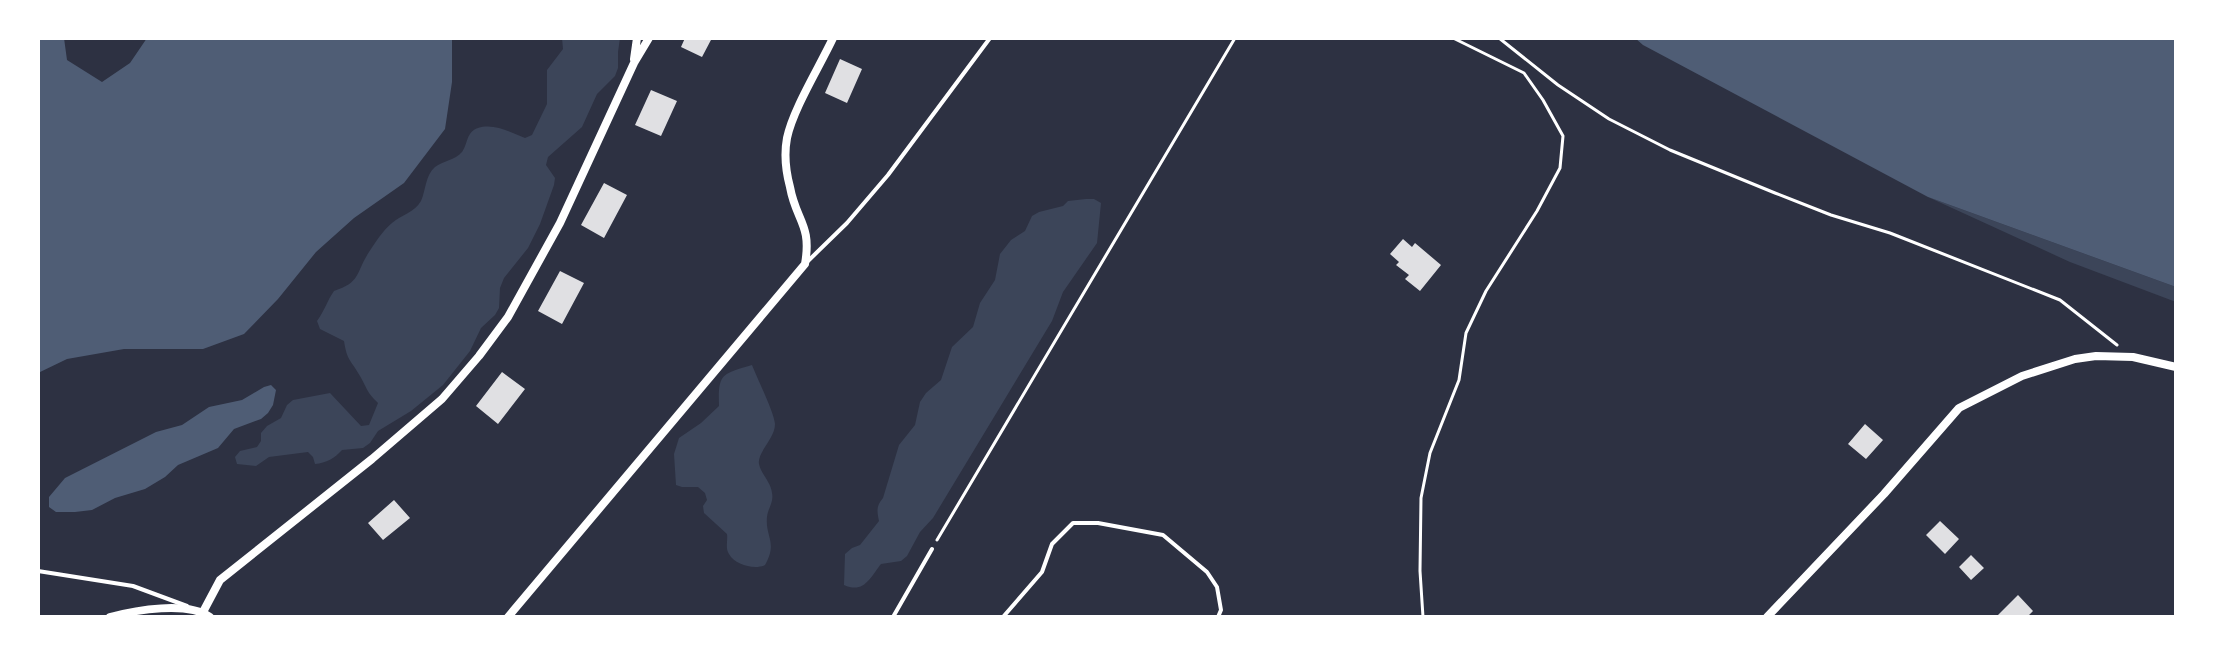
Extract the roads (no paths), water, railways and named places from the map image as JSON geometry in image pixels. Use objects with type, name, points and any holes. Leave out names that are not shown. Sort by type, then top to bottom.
[{"type":"street","points":[[634,63],[637,38]]},
{"type":"street","points":[[110,617],[135,610],[166,608],[205,615],[220,580],[442,399],[508,317],[560,223],[634,63],[649,38]]},
{"type":"street","points":[[508,617],[805,264],[807,231],[790,190],[786,141],[791,123],[833,38]]},
{"type":"street","points":[[1769,617],[1959,408],[2022,376],[2075,359],[2133,357],[2176,367]]},
{"type":"lane","points":[[805,264],[847,223],[888,175],[990,38]]},
{"type":"lane","points":[[1003,617],[1042,572],[1052,544],[1073,523],[1098,523],[1163,535],[1182,549],[1207,572],[1217,587],[1221,610],[1218,617]]},
{"type":"lane","points":[[893,617],[932,549]]},
{"type":"lane","points":[[38,571],[133,586],[205,615]]}]
